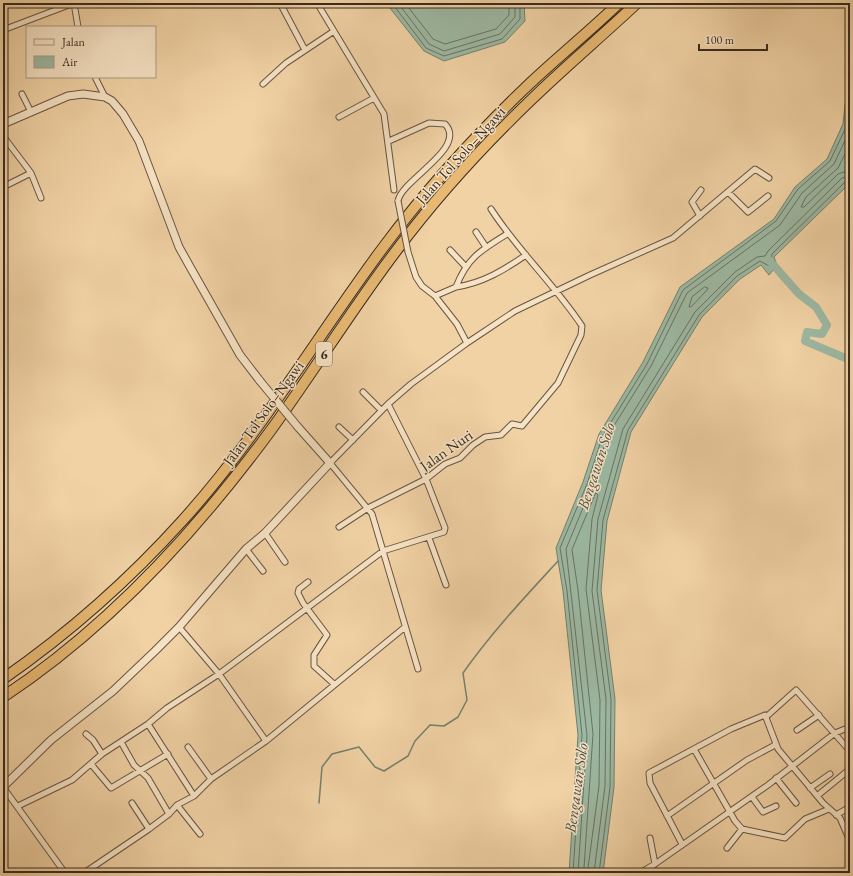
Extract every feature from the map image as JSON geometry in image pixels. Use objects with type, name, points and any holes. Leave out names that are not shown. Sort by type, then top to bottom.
[{"type":"highway","name":"Jalan Tol Solo–Ngawi","points":[[3,679],[65,634],[142,564],[184,520],[261,420],[385,246],[420,201],[463,151],[524,90],[618,3]]},
{"type":"highway","name":"Jalan Tol Solo–Ngawi","points":[[3,696],[30,679],[72,645],[124,600],[152,572],[193,527],[242,469],[323,356],[395,251],[432,206],[478,153],[533,98],[637,3]]},
{"type":"street","points":[[3,30],[74,3],[78,26]]},
{"type":"street","points":[[280,3],[305,50]]},
{"type":"street","points":[[317,3],[385,117],[394,190]]},
{"type":"street","points":[[263,84],[286,63],[334,31]]},
{"type":"street","points":[[96,78],[105,96],[112,101],[123,114],[139,141],[179,247],[240,355],[298,427],[368,508],[375,521],[418,669]]},
{"type":"street","points":[[22,94],[31,112]]},
{"type":"street","points":[[3,124],[62,98],[75,95],[105,96]]},
{"type":"street","points":[[339,117],[374,98]]},
{"type":"street","points":[[389,141],[430,122],[444,124],[449,135],[448,144],[444,150],[427,169],[401,192],[398,201],[408,252],[416,277],[422,286],[435,296],[457,324],[467,344]]},
{"type":"street","points":[[3,136],[31,173],[40,198]]},
{"type":"street","points":[[65,873],[4,784],[51,740],[114,691],[179,627],[246,549],[265,532],[381,410],[411,384],[515,311],[590,275],[666,242],[700,216],[755,169],[769,178]]},
{"type":"street","points":[[3,187],[31,173]]},
{"type":"street","points":[[700,216],[692,202],[701,190]]},
{"type":"street","points":[[728,192],[748,212],[768,196]]},
{"type":"street","points":[[491,209],[507,234],[557,292]]},
{"type":"street","points":[[476,232],[486,247]]},
{"type":"street","points":[[456,287],[465,266],[486,247],[507,234]]},
{"type":"street","points":[[450,250],[465,266]]},
{"type":"street","points":[[435,296],[456,287],[479,282],[526,255]]},
{"type":"street","name":"Jalan Nuri","points":[[339,527],[368,508],[426,478],[445,464],[460,458],[473,445],[485,437],[501,435],[512,424],[522,426],[549,395],[562,377],[583,328],[557,292]]},
{"type":"street","points":[[363,392],[381,410]]},
{"type":"street","points":[[18,806],[65,784],[102,754],[148,724],[167,708],[219,674],[383,551],[442,534],[445,528],[426,478],[388,404]]},
{"type":"street","points":[[339,428],[353,440]]},
{"type":"street","points":[[265,532],[285,562]]},
{"type":"street","points":[[429,538],[436,561],[439,563],[446,585]]},
{"type":"street","points":[[246,549],[263,571]]},
{"type":"street","points":[[308,582],[298,592],[307,609],[327,635],[314,655],[314,666],[334,684]]},
{"type":"street","points":[[179,627],[219,674],[266,740]]},
{"type":"street","points":[[84,873],[149,829],[169,814],[177,805],[194,796],[211,780],[266,740],[405,627]]},
{"type":"street","points":[[682,844],[650,783],[649,773],[731,729],[765,715],[766,717],[796,690],[850,751]]},
{"type":"street","points":[[797,730],[819,715]]},
{"type":"street","points":[[766,717],[775,745],[810,788],[836,815],[850,840]]},
{"type":"street","points":[[148,724],[194,796]]},
{"type":"street","points":[[640,873],[752,797],[835,733],[850,727]]},
{"type":"street","points":[[86,734],[93,740],[102,754]]},
{"type":"street","points":[[121,742],[134,765],[148,778],[169,814]]},
{"type":"street","points":[[667,816],[747,760],[775,745]]},
{"type":"street","points":[[188,747],[211,780]]},
{"type":"street","points":[[694,749],[730,812],[742,829],[785,838],[805,820],[829,809]]},
{"type":"street","points":[[91,764],[111,788],[168,754]]},
{"type":"street","points":[[817,796],[850,769]]},
{"type":"street","points":[[810,788],[830,774]]},
{"type":"street","points":[[776,778],[796,803]]},
{"type":"street","points":[[752,797],[763,812],[776,806]]},
{"type":"street","points":[[132,803],[149,829]]},
{"type":"street","points":[[177,805],[200,834]]},
{"type":"street","points":[[836,815],[850,807]]},
{"type":"street","points":[[727,848],[742,829]]},
{"type":"street","points":[[650,838],[655,864]]},
{"type":"water","points":[[386,3],[524,3],[525,21],[505,42],[444,61],[424,51]]},
{"type":"water","name":"Bengawan Solo","points":[[850,58],[850,183],[774,257],[777,265],[769,275],[761,265],[740,279],[702,317],[631,432],[607,521],[601,590],[615,699],[614,787],[603,873],[569,873],[578,735],[563,591],[556,548],[583,482],[599,434],[643,362],[680,287],[774,219],[795,187],[827,159],[843,124]]},
{"type":"waterway","points":[[769,260],[799,294],[816,307],[827,325],[822,334],[807,332],[805,341],[850,360]]},
{"type":"waterway","points":[[319,803],[322,767],[332,754],[359,747],[375,767],[384,771],[408,756],[415,741],[430,725],[444,726],[458,717],[467,700],[463,673],[497,629],[558,561]]}]
